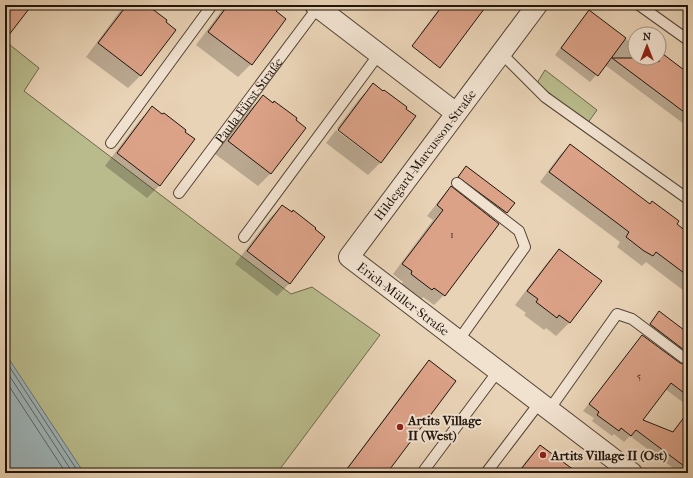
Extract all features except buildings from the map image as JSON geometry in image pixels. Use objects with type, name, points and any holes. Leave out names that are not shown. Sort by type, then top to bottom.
[{"type":"street","name":"Hildegard-Marcusson-Straße","points":[[349,257],[537,5]]},
{"type":"street","name":"Paula-Fürst-Straße","points":[[317,6],[456,113]]},
{"type":"street","name":"Erich-Müller-Straße","points":[[349,257],[632,473]]},
{"type":"lane","points":[[111,143],[212,5]]},
{"type":"lane","points":[[639,5],[688,40]]},
{"type":"lane","name":"Paula-Fürst-Straße","points":[[179,193],[317,6]]},
{"type":"lane","points":[[501,53],[546,97],[688,199]]},
{"type":"lane","points":[[244,237],[379,54]]},
{"type":"lane","name":"Erich-Müller-Straße","points":[[457,183],[519,231],[524,247],[458,340]]},
{"type":"lane","points":[[486,473],[544,406],[617,314],[632,319],[684,358]]},
{"type":"lane","points":[[422,473],[498,371]]},
{"type":"green space","points":[[5,41],[39,68],[24,91],[291,294],[312,287],[380,335],[277,473],[64,473],[5,380]]},
{"type":"green space","points":[[545,70],[597,110],[587,124],[537,83]]},
{"type":"water","points":[[5,353],[84,473],[5,473]]},
{"type":"place","name":"Artits Village II (West)","points":[[400,427]]},
{"type":"place","name":"Artits Village II (Ost)","points":[[543,455]]}]
